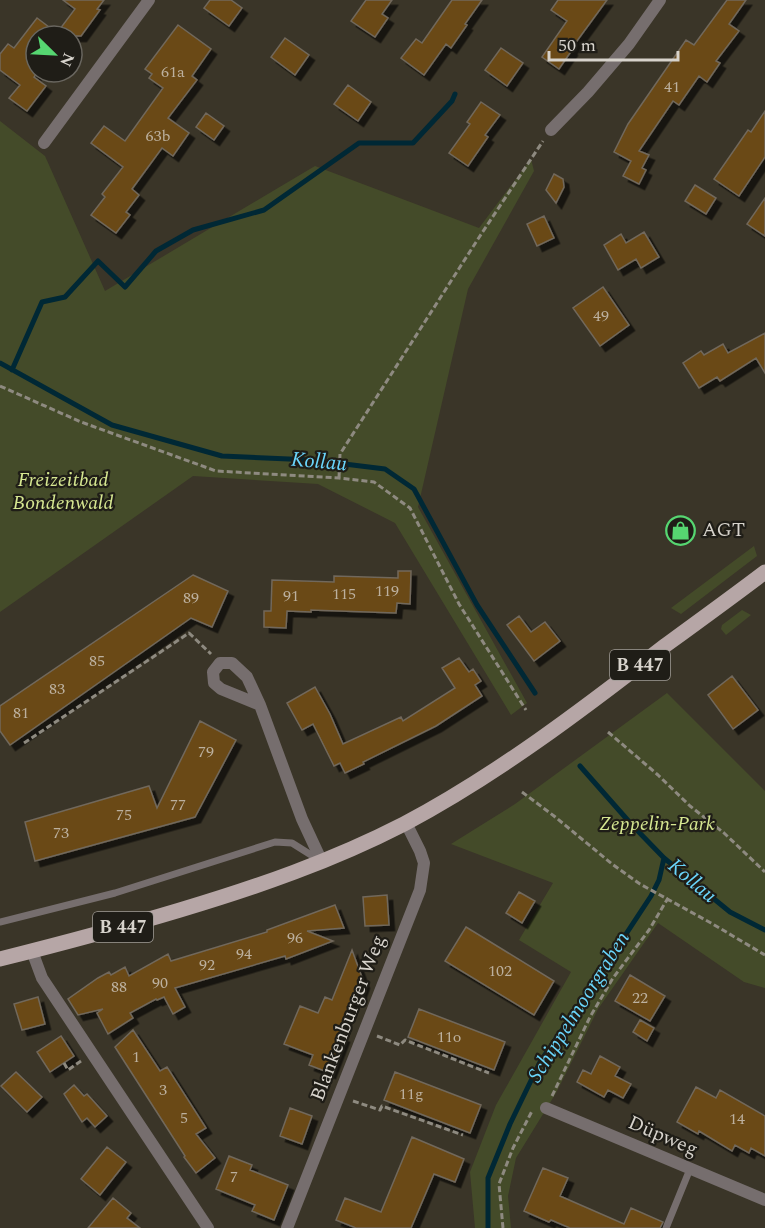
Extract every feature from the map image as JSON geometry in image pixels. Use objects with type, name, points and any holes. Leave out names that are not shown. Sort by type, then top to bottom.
[{"type":"main road","name":"B 447","points":[[0,959],[123,927],[245,891],[322,862],[406,823],[515,757],[582,710],[765,572]]},
{"type":"street","points":[[44,142],[149,0]]},
{"type":"street","points":[[551,130],[622,52],[660,0]]},
{"type":"street","points":[[260,705],[221,689],[214,683],[213,672],[220,663],[232,663],[246,676],[260,705],[302,819],[322,862]]},
{"type":"street","name":"Blankenburger Weg","points":[[287,1228],[420,890],[424,863],[406,823]]},
{"type":"street","points":[[32,951],[42,978],[208,1228]]},
{"type":"street","name":"Düpweg","points":[[546,1108],[765,1200]]},
{"type":"lane","points":[[0,922],[115,893],[275,842],[292,843],[322,862]]},
{"type":"lane","points":[[666,1228],[690,1169]]},
{"type":"path","points":[[339,478],[340,454],[551,130]]},
{"type":"path","points":[[0,386],[81,422],[216,471],[374,482],[410,508],[459,604],[526,710]]},
{"type":"path","points":[[24,743],[189,633],[220,663]]},
{"type":"path","points":[[608,732],[690,806],[724,833],[765,872]]},
{"type":"path","points":[[522,792],[640,884],[765,955]]},
{"type":"path","points":[[504,1228],[499,1184],[513,1148],[535,1104],[546,1108],[590,1017],[613,978],[649,930],[668,898]]},
{"type":"path","points":[[364,1031],[400,1045],[405,1040],[489,1073]]},
{"type":"path","points":[[64,1063],[68,1070],[93,1053]]},
{"type":"path","points":[[339,1097],[380,1110],[382,1106],[463,1135]]},
{"type":"green space","name":"Freizeitbad Bondenwald","points":[[0,121],[45,156],[105,291],[315,166],[479,228],[531,159],[534,171],[468,289],[418,507],[527,703],[511,715],[395,523],[318,484],[193,476],[0,612]]},
{"type":"green space","points":[[754,546],[757,556],[681,614],[671,608]]},
{"type":"green space","points":[[742,610],[751,615],[726,635],[721,629],[722,625]]},
{"type":"green space","name":"Zeppelin-Park","points":[[667,693],[765,791],[765,988],[744,982],[658,923],[598,1009],[556,1093],[516,1158],[508,1196],[511,1228],[475,1228],[470,1172],[496,1105],[571,972],[519,940],[553,883],[451,844],[515,804]]},
{"type":"building","points":[[63,0],[104,0],[97,9],[100,10],[84,32],[84,24],[64,24],[75,9]]},
{"type":"building","points":[[210,0],[231,0],[242,8],[229,26],[204,8]]},
{"type":"building","points":[[366,0],[392,0],[382,14],[388,18],[375,37],[351,21]]},
{"type":"building","points":[[452,0],[482,0],[451,48],[446,44],[424,75],[401,58],[416,39],[422,43]]},
{"type":"building","points":[[558,0],[607,0],[559,69],[542,57],[567,21],[551,10]]},
{"type":"building","points":[[727,0],[746,0],[729,24],[739,31],[716,61],[720,63],[707,82],[699,76],[679,105],[673,101],[639,151],[649,155],[642,168],[646,170],[639,184],[623,176],[631,161],[614,152],[628,124],[686,40],[694,45]]},
{"type":"building","points":[[37,18],[45,24],[32,24]]},
{"type":"building","points":[[178,25],[211,49],[192,76],[197,80],[168,118],[189,133],[173,156],[162,148],[132,189],[139,195],[126,212],[130,215],[116,233],[91,215],[105,197],[102,194],[123,167],[91,143],[104,126],[125,141],[163,88],[149,78],[152,74],[145,69]]},
{"type":"building","points":[[24,35],[24,84],[46,86],[27,111],[9,98],[20,85],[0,70],[0,54],[8,44],[14,48]]},
{"type":"building","points":[[285,38],[309,55],[295,75],[271,57]]},
{"type":"building","points":[[501,48],[523,63],[507,86],[485,70]]},
{"type":"building","points":[[348,85],[371,102],[358,121],[334,104]]},
{"type":"building","points":[[481,102],[500,115],[485,135],[488,137],[468,166],[449,153],[470,124],[467,122]]},
{"type":"building","points":[[765,111],[765,157],[739,196],[714,179],[748,130],[751,132]]},
{"type":"building","points":[[206,113],[224,126],[214,140],[196,127]]},
{"type":"building","points":[[554,174],[563,179],[564,187],[556,203],[546,190]]},
{"type":"building","points":[[695,185],[716,198],[706,214],[685,201]]},
{"type":"building","points":[[765,198],[765,236],[747,224]]},
{"type":"building","points":[[544,216],[554,238],[537,246],[527,224]]},
{"type":"building","points":[[644,232],[659,257],[641,268],[636,259],[618,270],[604,245],[621,234],[626,243]]},
{"type":"building","points":[[603,287],[629,325],[600,346],[573,308]]},
{"type":"building","points":[[765,333],[765,373],[756,358],[720,381],[717,377],[699,388],[683,363],[701,351],[704,355],[723,344],[728,353]]},
{"type":"building","points":[[398,571],[411,571],[410,604],[397,603],[396,613],[287,611],[286,628],[264,627],[264,611],[271,611],[272,580],[334,582],[334,576],[398,578]]},
{"type":"building","points":[[193,575],[228,591],[212,627],[191,618],[10,745],[0,731],[0,706]]},
{"type":"building","points":[[519,616],[531,632],[545,622],[560,641],[534,661],[507,625]]},
{"type":"building","points":[[459,658],[469,672],[473,669],[481,681],[475,685],[482,696],[436,726],[345,773],[340,763],[334,766],[313,724],[302,730],[287,703],[315,687],[343,744],[401,717],[403,721],[455,688],[442,668]]},
{"type":"building","points":[[732,676],[758,710],[733,729],[708,695]]},
{"type":"building","points":[[200,721],[236,740],[195,817],[35,861],[25,822],[149,786],[157,808]]},
{"type":"building","points":[[519,892],[535,901],[522,923],[506,913]]},
{"type":"building","points":[[387,895],[389,925],[365,926],[363,897]]},
{"type":"building","points":[[335,905],[344,928],[307,931],[333,941],[286,959],[285,956],[175,988],[185,1007],[173,1014],[164,997],[156,999],[130,1013],[133,1018],[108,1034],[97,1013],[103,1009],[78,1015],[68,999],[109,972],[111,975],[125,967],[129,976],[168,954],[171,961],[267,932],[267,930]]},
{"type":"building","points":[[466,927],[554,981],[534,1015],[445,961]]},
{"type":"building","points":[[352,950],[364,983],[360,994],[357,993],[339,1035],[344,1037],[330,1073],[309,1065],[313,1055],[284,1044],[300,1006],[318,1013],[325,997],[332,1000]]},
{"type":"building","points":[[630,975],[665,996],[650,1021],[615,1001]]},
{"type":"building","points":[[38,997],[45,1024],[22,1030],[14,1004]]},
{"type":"building","points":[[419,1009],[505,1042],[494,1070],[408,1037]]},
{"type":"building","points":[[640,1020],[654,1028],[647,1041],[633,1032]]},
{"type":"building","points":[[133,1030],[160,1071],[167,1067],[206,1128],[196,1134],[215,1158],[196,1173],[115,1047]]},
{"type":"building","points":[[61,1036],[74,1056],[50,1072],[37,1052]]},
{"type":"building","points":[[600,1056],[620,1067],[615,1076],[631,1084],[623,1098],[608,1090],[604,1097],[577,1082],[583,1070],[591,1074]]},
{"type":"building","points":[[16,1072],[42,1097],[27,1112],[1,1086]]},
{"type":"building","points":[[395,1072],[481,1105],[470,1133],[384,1100]]},
{"type":"building","points":[[74,1085],[84,1096],[87,1094],[107,1116],[95,1127],[87,1118],[82,1122],[64,1094]]},
{"type":"building","points":[[696,1087],[716,1098],[720,1090],[765,1116],[765,1156],[751,1148],[749,1153],[735,1145],[732,1151],[699,1131],[698,1134],[677,1122]]},
{"type":"building","points":[[290,1108],[312,1116],[302,1144],[280,1136]]},
{"type":"building","points":[[412,1137],[464,1159],[455,1182],[434,1174],[411,1228],[356,1228],[336,1220],[345,1198],[381,1212]]},
{"type":"building","points":[[107,1147],[126,1162],[100,1195],[81,1179]]},
{"type":"building","points":[[229,1156],[252,1165],[250,1170],[288,1185],[274,1220],[252,1211],[255,1205],[216,1189]]},
{"type":"building","points":[[543,1168],[568,1178],[560,1196],[624,1224],[631,1208],[663,1222],[660,1228],[570,1228],[524,1211]]},
{"type":"building","points":[[113,1198],[131,1213],[127,1218],[140,1228],[88,1228]]},
{"type":"waterway","points":[[12,370],[42,302],[65,297],[98,261],[125,287],[156,251],[193,230],[264,210],[359,143],[413,143],[452,101],[455,94]]},
{"type":"waterway","name":"Kollau","points":[[0,363],[112,425],[222,456],[312,460],[385,469],[414,489],[477,605],[535,693]]},
{"type":"waterway","name":"Schippelmoorgraben","points":[[580,766],[664,858],[730,912],[765,930]]},
{"type":"waterway","name":"Schippelmoorgraben","points":[[488,1228],[488,1178],[510,1124],[540,1062],[651,896],[659,880],[664,858]]},
{"type":"place","name":"AGT","points":[[681,530]]}]
